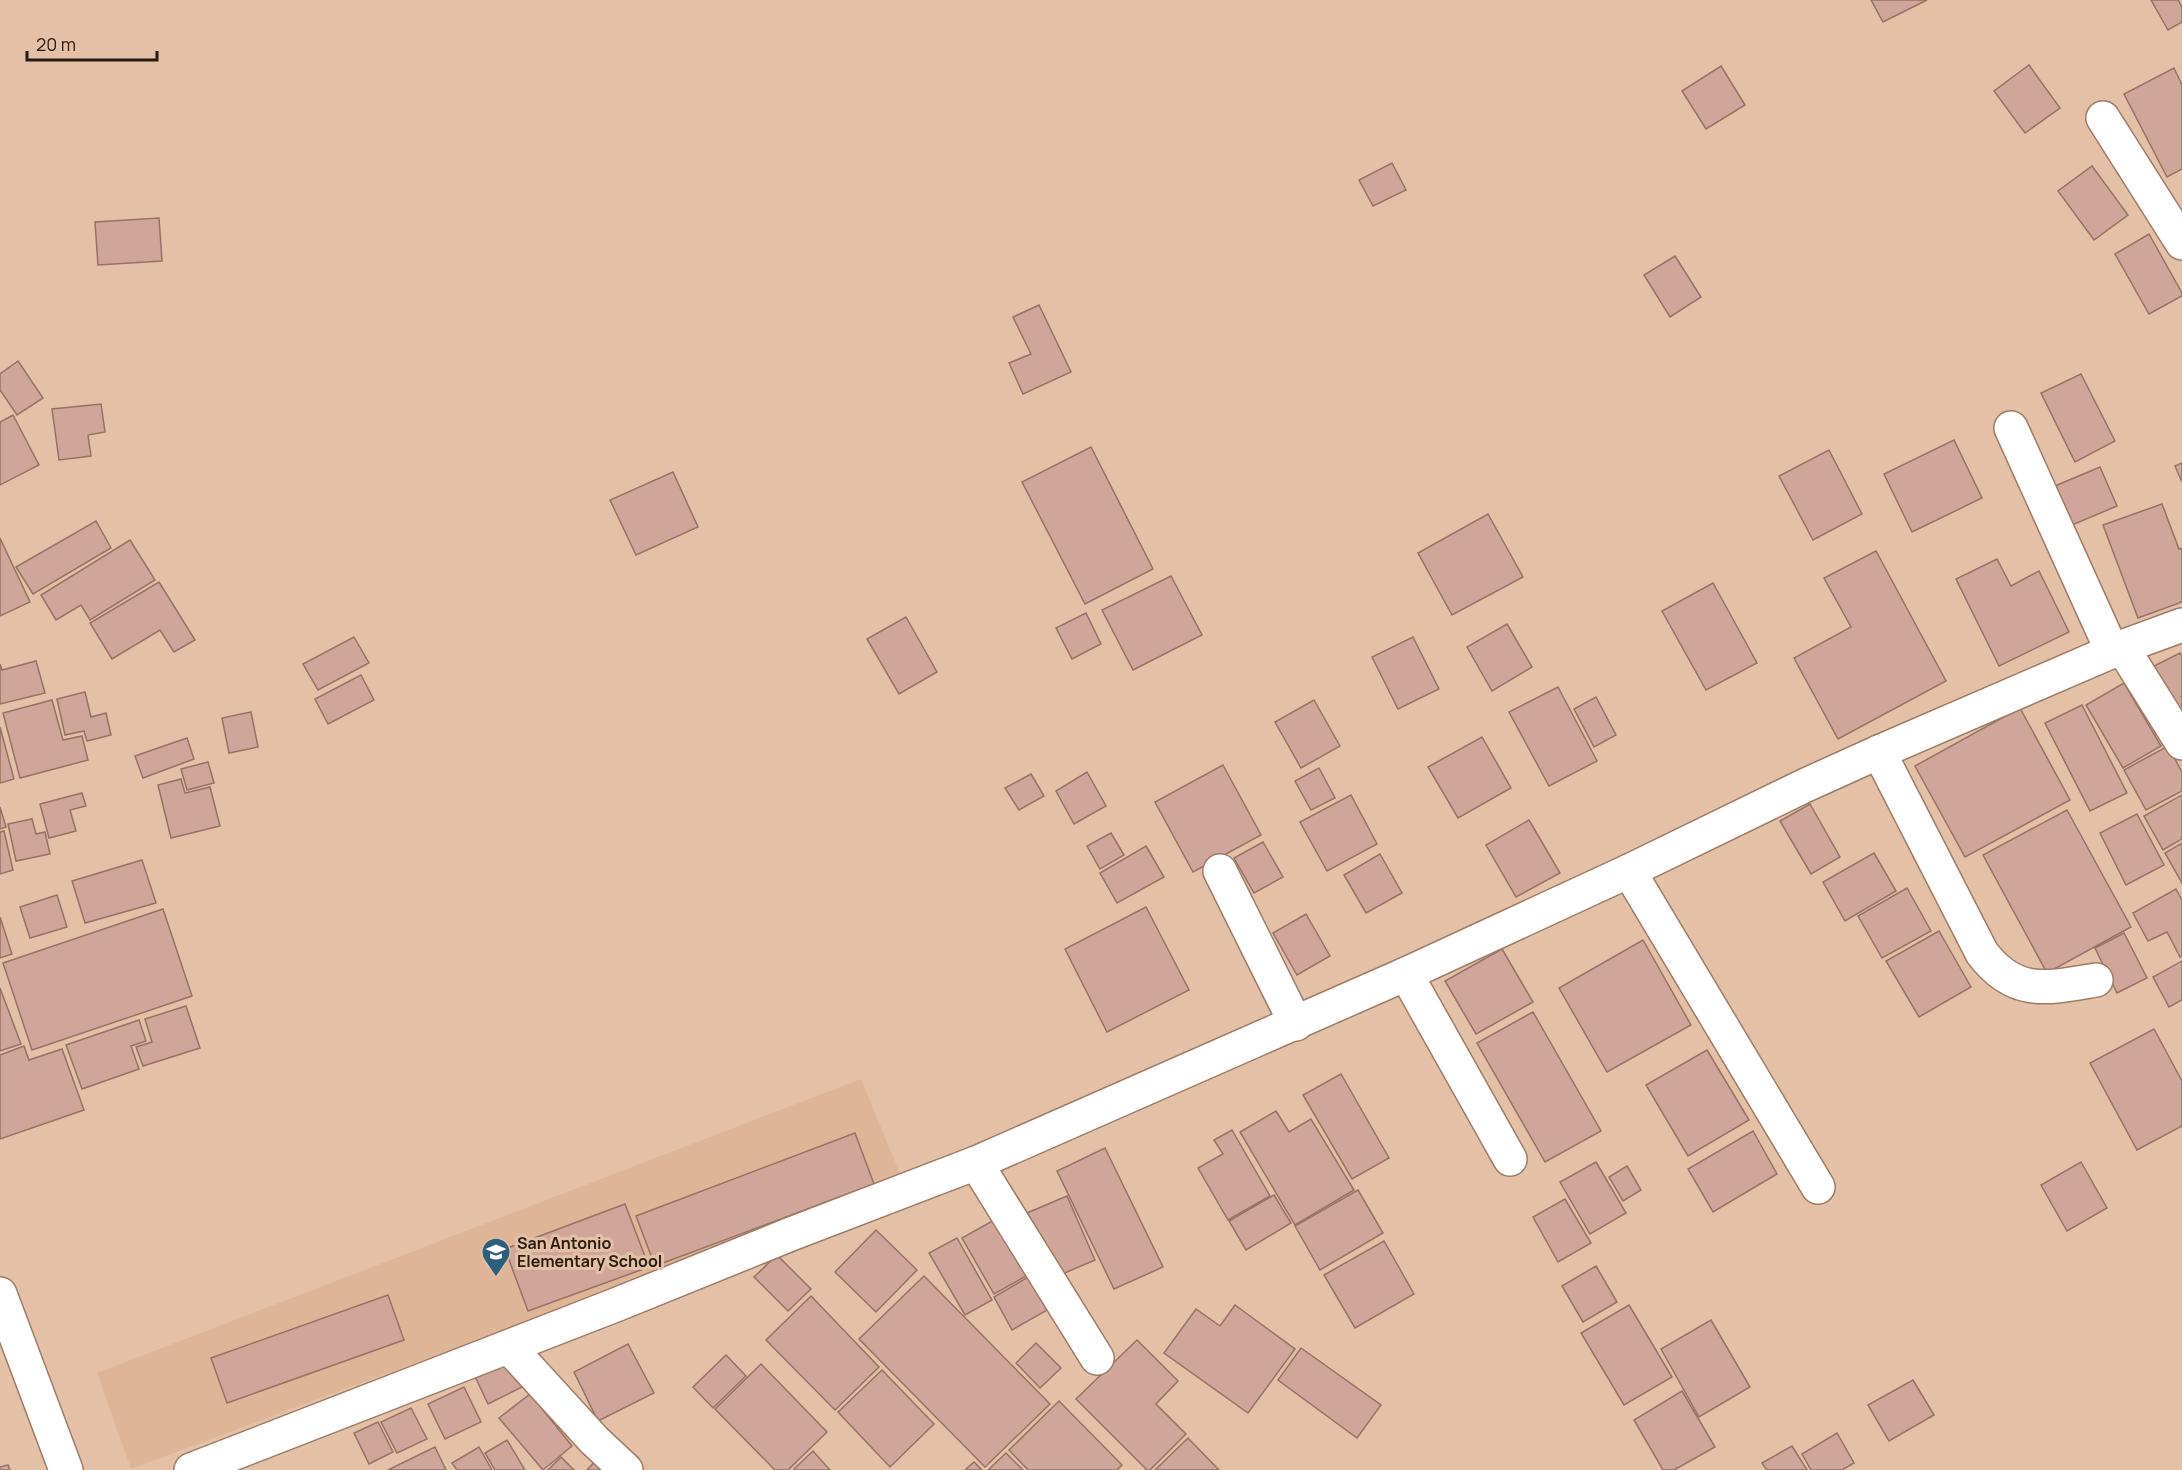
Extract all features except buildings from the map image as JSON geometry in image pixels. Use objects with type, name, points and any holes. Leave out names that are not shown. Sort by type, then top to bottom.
[{"type":"street","points":[[2103,118],[2182,243]]},
{"type":"street","points":[[2011,428],[2117,649],[2182,742]]},
{"type":"street","points":[[191,1470],[976,1163],[1406,974],[1879,752],[2117,649],[2182,625]]},
{"type":"street","points":[[1879,752],[1982,953],[1993,968],[2020,984],[2048,988],[2096,980]]},
{"type":"street","points":[[1220,871],[1296,1024]]},
{"type":"street","points":[[1629,871],[1818,1187]]},
{"type":"street","points":[[1406,974],[1510,1159]]},
{"type":"street","points":[[976,1163],[1097,1358]]},
{"type":"street","points":[[0,1294],[8,1336],[66,1470]]},
{"type":"street","points":[[509,1347],[594,1440],[626,1470]]},
{"type":"shaded area","name":"San Antonio Elementary School","points":[[861,1079],[903,1181],[131,1469],[97,1373]]},
{"type":"place","name":"San Antonio Elementary School","points":[[496,1278]]}]
